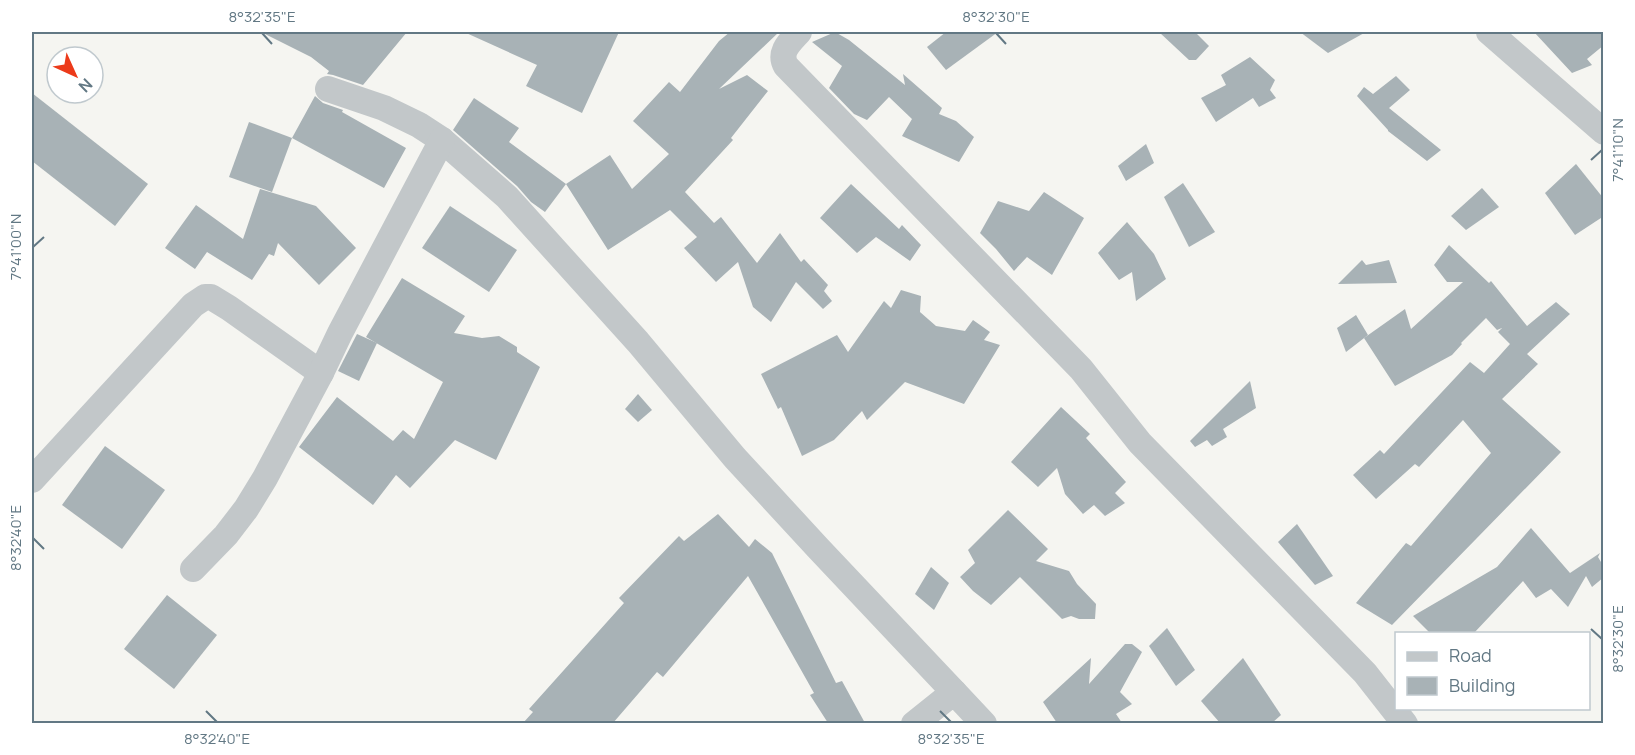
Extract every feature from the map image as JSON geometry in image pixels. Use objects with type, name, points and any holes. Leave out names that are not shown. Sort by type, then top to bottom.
[{"type":"street","points":[[799,32],[785,49],[783,55],[786,66],[1081,369],[1140,443],[1365,673],[1405,723]]},
{"type":"street","points":[[1490,32],[1604,132]]},
{"type":"street","points":[[328,89],[384,108],[419,125],[442,140],[507,197],[638,342],[735,458],[984,723]]},
{"type":"street","points":[[193,569],[226,536],[265,478],[442,140]]},
{"type":"street","points":[[32,480],[194,305],[205,297],[212,297],[229,308],[321,373]]},
{"type":"street","points":[[914,723],[954,692]]},
{"type":"building","points":[[261,32],[407,32],[363,85],[327,74],[329,71],[311,57]]},
{"type":"building","points":[[464,32],[619,32],[582,113],[526,86],[537,65]]},
{"type":"building","points":[[730,32],[779,32],[719,89],[747,75],[768,91],[731,138],[733,140],[685,192],[714,223],[721,217],[757,263],[780,233],[801,262],[804,259],[828,285],[824,291],[832,301],[823,309],[796,282],[771,322],[753,307],[738,262],[716,282],[684,248],[697,237],[670,210],[608,250],[566,184],[610,155],[632,189],[669,154],[633,121],[669,82],[680,92],[719,41]]},
{"type":"building","points":[[835,32],[849,40],[905,85],[903,74],[942,108],[939,114],[956,121],[974,137],[959,162],[902,136],[912,119],[889,97],[867,120],[854,114],[829,88],[842,66],[812,42]]},
{"type":"building","points":[[946,32],[998,32],[946,70],[927,47]]},
{"type":"building","points":[[1159,32],[1195,32],[1209,46],[1196,60],[1189,60]]},
{"type":"building","points":[[1300,32],[1366,32],[1328,53]]},
{"type":"building","points":[[1534,32],[1604,32],[1604,45],[1587,59],[1592,65],[1572,73]]},
{"type":"building","points":[[1250,57],[1275,80],[1270,90],[1276,98],[1259,107],[1253,98],[1216,122],[1201,98],[1226,85],[1221,75]]},
{"type":"building","points":[[1396,76],[1410,90],[1389,108],[1441,150],[1427,161],[1388,131],[1357,96],[1364,87],[1373,94]]},
{"type":"building","points":[[32,93],[148,184],[115,226],[32,161]]},
{"type":"building","points":[[315,96],[323,103],[343,110],[342,112],[406,148],[384,188],[292,138]]},
{"type":"building","points":[[474,98],[519,128],[509,142],[566,184],[545,212],[531,202],[517,186],[453,130]]},
{"type":"building","points":[[249,122],[292,138],[272,192],[229,177]]},
{"type":"building","points":[[1146,144],[1154,163],[1126,181],[1118,166]]},
{"type":"building","points":[[1576,164],[1604,199],[1604,216],[1575,235],[1545,193]]},
{"type":"building","points":[[1183,183],[1215,232],[1189,247],[1164,197]]},
{"type":"building","points":[[851,184],[899,229],[902,225],[921,245],[910,261],[876,237],[857,253],[820,218]]},
{"type":"building","points":[[1482,188],[1499,207],[1466,230],[1451,216]]},
{"type":"building","points":[[260,189],[316,206],[356,248],[319,285],[278,243],[274,256],[269,254],[252,280],[207,252],[195,269],[165,248],[196,205],[243,239]]},
{"type":"building","points":[[1044,192],[1084,218],[1052,275],[1027,257],[1014,271],[980,233],[998,201],[1029,211]]},
{"type":"building","points":[[450,206],[517,250],[489,292],[422,248]]},
{"type":"building","points":[[1127,222],[1154,254],[1166,279],[1136,301],[1132,272],[1119,280],[1098,253]]},
{"type":"building","points":[[1449,245],[1489,283],[1491,281],[1527,326],[1556,302],[1570,314],[1527,354],[1538,364],[1502,399],[1561,452],[1392,625],[1356,603],[1406,543],[1411,546],[1491,453],[1463,420],[1419,467],[1415,464],[1376,499],[1353,475],[1380,450],[1384,454],[1470,362],[1484,373],[1510,344],[1498,332],[1502,328],[1497,330],[1486,318],[1452,355],[1395,386],[1364,338],[1405,309],[1411,329],[1463,282],[1447,282],[1434,265]]},
{"type":"building","points":[[1362,260],[1366,265],[1389,260],[1397,283],[1338,284]]},
{"type":"building","points":[[402,278],[465,316],[454,333],[482,338],[499,336],[517,347],[517,352],[540,367],[496,460],[455,440],[410,488],[396,475],[373,505],[299,447],[337,397],[393,441],[403,430],[414,439],[443,382],[366,337]]},
{"type":"building","points":[[901,290],[921,296],[920,312],[936,326],[965,331],[973,320],[990,332],[984,340],[1000,345],[964,404],[905,382],[867,420],[862,411],[834,440],[802,456],[781,407],[778,409],[761,374],[837,335],[848,352],[884,301],[891,308]]},
{"type":"building","points":[[1356,315],[1368,335],[1346,352],[1337,328]]},
{"type":"building","points":[[357,334],[377,343],[359,381],[338,371]]},
{"type":"building","points":[[1250,381],[1256,408],[1223,429],[1227,437],[1212,446],[1207,440],[1195,447],[1190,441]]},
{"type":"building","points":[[638,394],[652,410],[638,422],[625,409]]},
{"type":"building","points":[[1061,407],[1090,434],[1086,438],[1126,482],[1115,493],[1125,503],[1105,516],[1094,505],[1083,514],[1065,494],[1057,468],[1038,487],[1011,462]]},
{"type":"building","points":[[105,446],[165,490],[122,549],[62,505]]},
{"type":"building","points":[[1008,510],[1048,549],[1036,561],[1069,571],[1077,584],[1096,604],[1095,619],[1079,619],[1071,616],[1062,619],[1020,577],[991,605],[960,577],[975,563],[968,550]]},
{"type":"building","points":[[718,514],[749,547],[755,539],[772,553],[836,683],[842,681],[865,723],[828,723],[810,695],[814,693],[748,576],[663,677],[657,672],[613,723],[523,723],[533,712],[529,709],[624,603],[619,598],[679,536],[684,541]]},
{"type":"building","points":[[1297,524],[1333,576],[1315,585],[1278,542]]},
{"type":"building","points":[[1531,528],[1570,573],[1600,553],[1598,557],[1604,567],[1604,577],[1592,587],[1586,576],[1568,607],[1551,589],[1536,598],[1523,581],[1475,632],[1429,632],[1413,616],[1497,567]]},
{"type":"building","points":[[931,567],[949,583],[934,610],[915,594]]},
{"type":"building","points":[[167,595],[217,635],[174,689],[124,649]]},
{"type":"building","points":[[1167,628],[1195,670],[1176,686],[1149,646]]},
{"type":"building","points":[[1125,644],[1132,644],[1142,652],[1120,692],[1132,704],[1116,714],[1122,723],[1057,723],[1043,702],[1091,658],[1089,684]]},
{"type":"building","points":[[1243,658],[1281,715],[1272,723],[1220,723],[1201,701]]}]
